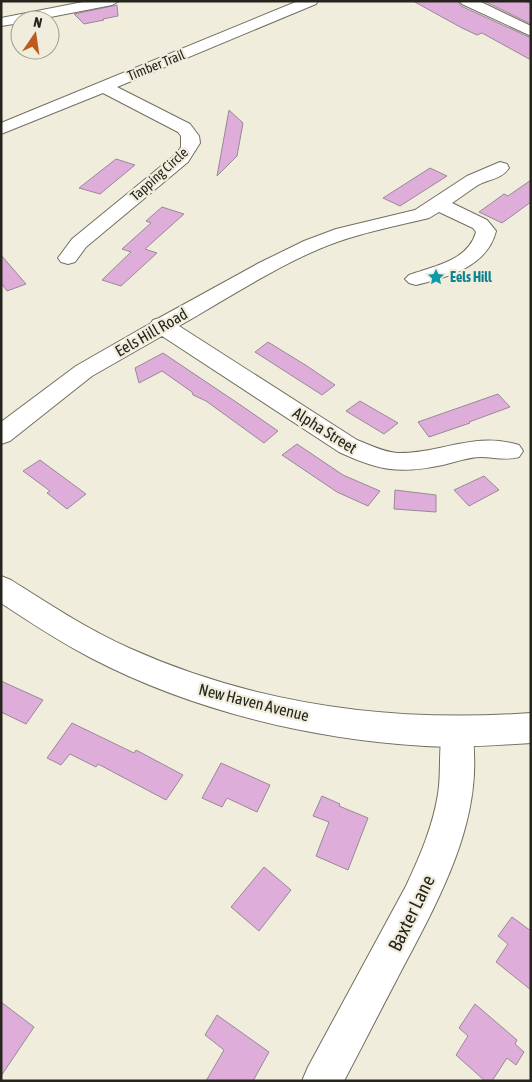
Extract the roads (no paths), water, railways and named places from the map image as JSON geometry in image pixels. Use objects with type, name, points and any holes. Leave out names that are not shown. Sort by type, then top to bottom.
[{"type":"street","points":[[1,22],[112,1]]},
{"type":"street","points":[[467,1],[531,32]]},
{"type":"street","name":"Timber Trail","points":[[1,129],[302,2]]},
{"type":"street","name":"Tapping Circle","points":[[68,258],[79,243],[182,158],[191,147],[192,142],[192,137],[184,128],[102,86]]},
{"type":"street","name":"Eels Hill Road","points":[[1,436],[84,371],[266,266],[311,245],[343,233],[422,214],[474,180],[485,177],[500,168]]},
{"type":"street","points":[[416,279],[460,263],[479,250],[485,241],[486,231],[480,224],[438,204]]},
{"type":"street","name":"Alpha Street","points":[[161,325],[348,446],[372,457],[408,462],[480,448],[510,450]]},
{"type":"street","name":"New Haven Avenue","points":[[1,588],[58,624],[118,656],[176,681],[246,702],[332,720],[399,729],[457,731],[531,728]]},
{"type":"street","name":"Baxter Lane","points":[[322,1081],[419,899],[433,868],[449,821],[456,790],[458,776],[457,731]]},
{"type":"place","name":"Eels Hill","points":[[436,277]]}]
